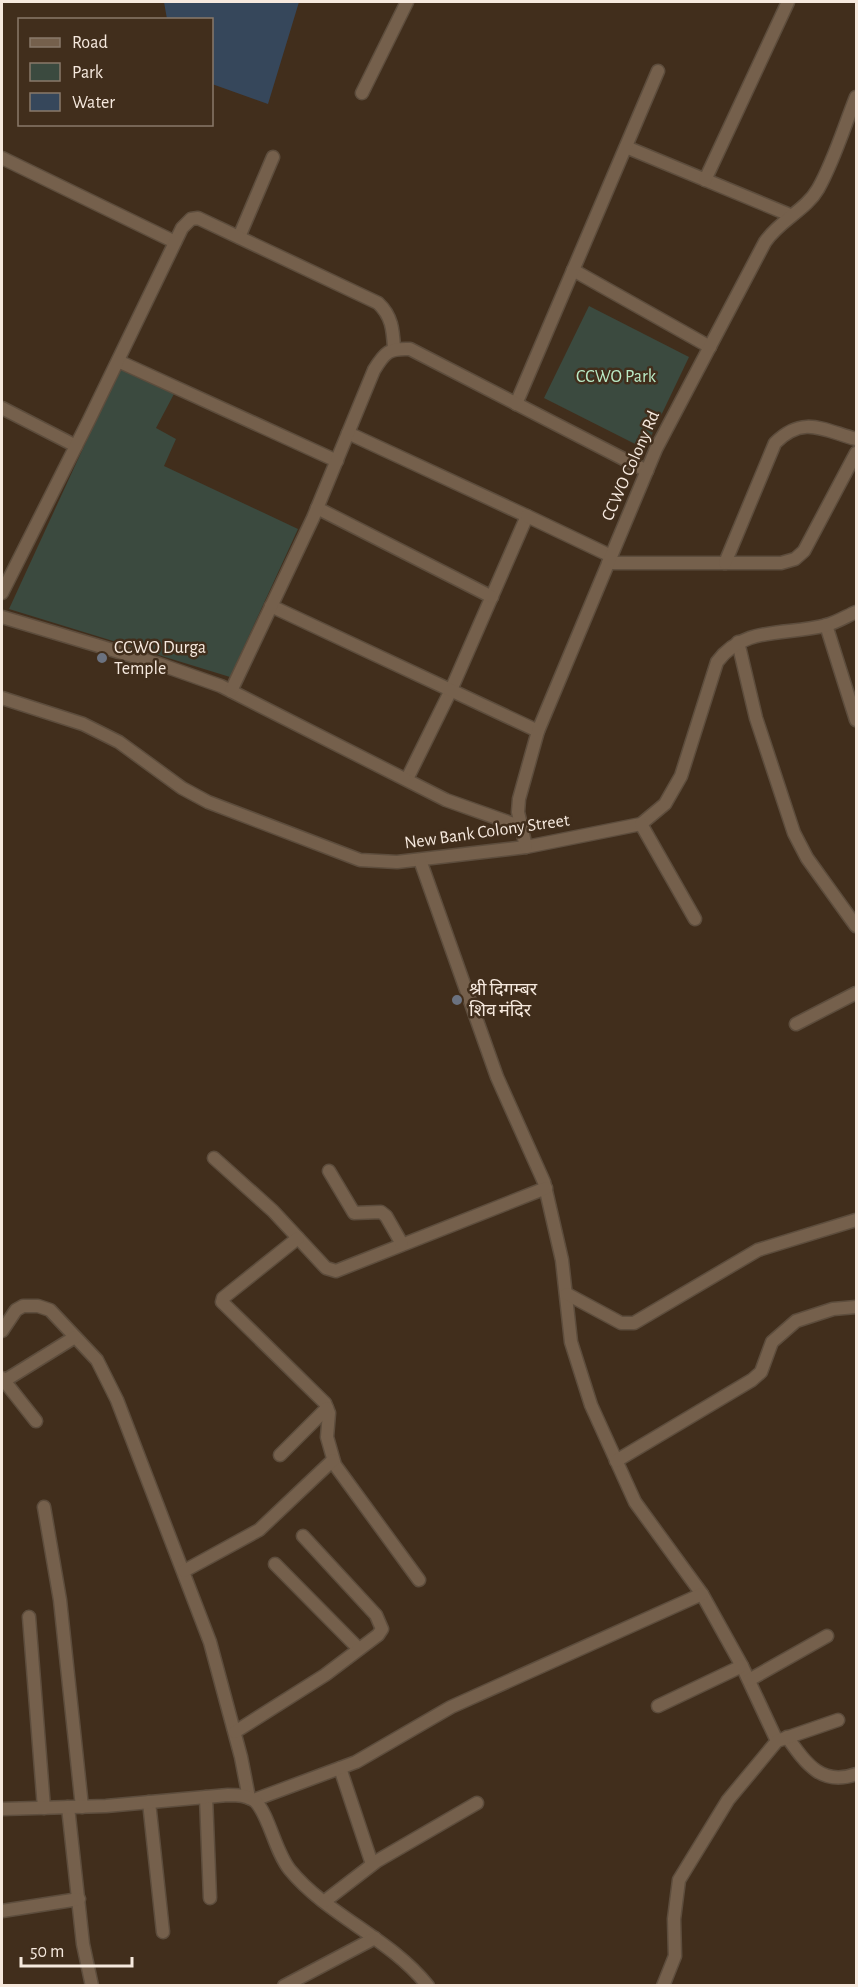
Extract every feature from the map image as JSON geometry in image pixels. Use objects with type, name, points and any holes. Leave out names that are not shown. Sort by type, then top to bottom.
[{"type":"street","points":[[362,93],[407,2]]},
{"type":"street","points":[[705,180],[788,2]]},
{"type":"street","points":[[516,404],[658,71]]},
{"type":"street","name":"CCWO Colony Rd","points":[[526,846],[519,799],[538,731],[646,471],[765,242],[775,227],[807,203],[818,189],[856,97]]},
{"type":"street","points":[[626,147],[790,215]]},
{"type":"street","points":[[239,237],[273,156]]},
{"type":"street","points":[[2,158],[175,242]]},
{"type":"street","points":[[2,593],[186,223],[198,218],[378,303],[386,310],[392,324],[394,348]]},
{"type":"street","points":[[573,270],[710,347]]},
{"type":"street","points":[[231,691],[317,508],[374,370],[382,357],[394,348],[410,349],[646,471]]},
{"type":"street","points":[[118,361],[337,461]]},
{"type":"street","points":[[2,408],[76,446]]},
{"type":"street","points":[[725,563],[775,442],[787,430],[802,425],[856,439]]},
{"type":"street","points":[[348,433],[527,516],[609,560],[781,563],[795,559],[804,550],[856,453]]},
{"type":"street","points":[[317,508],[492,597]]},
{"type":"street","points":[[407,779],[451,690],[527,516]]},
{"type":"street","points":[[271,606],[538,731]]},
{"type":"street","name":"New Bank Colony Street","points":[[2,698],[92,728],[119,742],[182,788],[266,825],[360,860],[397,862],[420,860],[526,846],[641,824],[665,804],[681,776],[717,662],[726,650],[754,635],[826,625],[856,612]]},
{"type":"street","points":[[2,617],[159,664],[231,691],[463,807],[522,827]]},
{"type":"street","points":[[826,625],[856,720]]},
{"type":"street","points":[[738,642],[756,718],[794,833],[807,858],[856,926]]},
{"type":"street","points":[[641,824],[695,919]]},
{"type":"street","points":[[420,860],[498,1077],[546,1188],[555,1222],[567,1294],[571,1342],[591,1405],[635,1502],[702,1594],[782,1739],[818,1773],[831,1779],[856,1774]]},
{"type":"street","points":[[796,1024],[856,993]]},
{"type":"street","points":[[214,1158],[273,1211],[326,1268],[336,1270],[546,1188]]},
{"type":"street","points":[[329,1171],[349,1209],[359,1214],[381,1212],[386,1216],[402,1244]]},
{"type":"street","points":[[567,1294],[621,1323],[634,1323],[758,1250],[835,1229],[856,1220]]},
{"type":"street","points":[[298,1238],[231,1291],[222,1302],[253,1335],[318,1394],[327,1408],[327,1437],[333,1460],[419,1580]]},
{"type":"street","points":[[2,1331],[16,1311],[23,1306],[38,1306],[50,1310],[97,1360],[117,1400],[184,1571],[210,1642],[251,1799],[260,1808],[280,1856],[302,1882],[413,1966],[428,1986]]},
{"type":"street","points":[[616,1461],[752,1380],[761,1372],[772,1342],[796,1321],[833,1309],[856,1306]]},
{"type":"street","points":[[36,1421],[3,1379],[75,1337]]},
{"type":"street","points":[[280,1455],[327,1408]]},
{"type":"street","points":[[184,1571],[259,1530],[333,1460]]},
{"type":"street","points":[[44,1507],[62,1610],[82,1807]]},
{"type":"street","points":[[235,1732],[325,1675],[378,1635],[382,1629],[380,1622],[303,1536]]},
{"type":"street","points":[[275,1564],[359,1649]]},
{"type":"street","points":[[2,1809],[82,1807],[228,1795],[251,1799],[340,1768],[382,1749],[451,1707],[702,1594]]},
{"type":"street","points":[[29,1617],[44,1808]]},
{"type":"street","points":[[749,1680],[827,1636]]},
{"type":"street","points":[[658,1707],[741,1666]]},
{"type":"street","points":[[663,1986],[675,1956],[676,1899],[684,1867],[728,1800],[782,1739],[838,1719]]},
{"type":"street","points":[[340,1768],[372,1864]]},
{"type":"street","points":[[206,1797],[210,1898]]},
{"type":"street","points":[[149,1802],[163,1932]]},
{"type":"street","points":[[325,1900],[372,1864],[477,1803]]},
{"type":"street","points":[[68,1807],[83,1944],[92,1986]]},
{"type":"street","points":[[2,1911],[79,1899]]},
{"type":"street","points":[[284,1986],[375,1938]]},
{"type":"green space","name":"CCWO Park","points":[[589,306],[689,357],[645,449],[544,398]]},
{"type":"green space","points":[[120,368],[175,392],[156,428],[176,439],[164,466],[298,529],[230,677],[9,609]]},
{"type":"water","points":[[164,2],[299,2],[268,104],[213,84],[213,18],[167,18]]},
{"type":"place","name":"CCWO Durga Temple","points":[[102,658]]},
{"type":"place","name":"श्री दिगम्बर शिव मंदिर","points":[[457,1000]]}]
